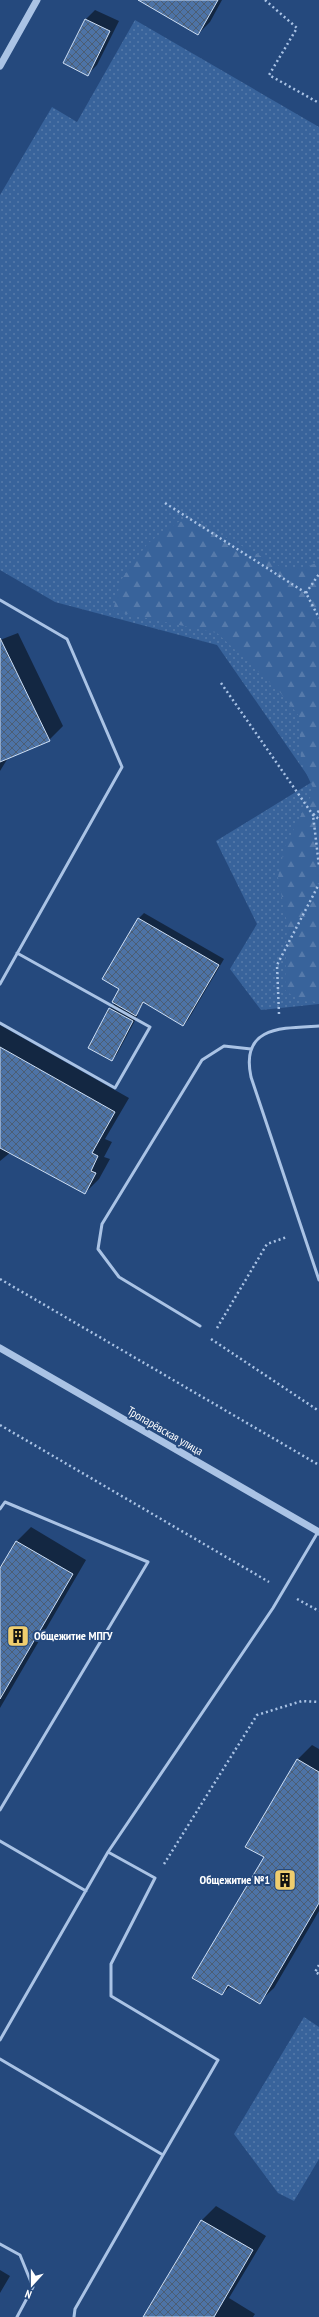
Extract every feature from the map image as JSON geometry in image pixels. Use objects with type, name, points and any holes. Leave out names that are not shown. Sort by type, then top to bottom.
[{"type":"street","points":[[0,66],[37,0]]},
{"type":"street","name":"Тропарёвская улица","points":[[0,1348],[319,1532]]},
{"type":"lane","points":[[0,600],[67,639],[122,767],[0,984]]},
{"type":"lane","points":[[0,1023],[115,1088],[150,1027],[17,953]]},
{"type":"lane","points":[[319,1026],[279,1028],[262,1034],[251,1049],[248,1062],[251,1077],[319,1280]]},
{"type":"lane","points":[[200,1326],[119,1277],[98,1250],[102,1224],[202,1060],[224,1046],[251,1049]]},
{"type":"lane","points":[[0,1509],[4,1502],[148,1562],[0,1810]]},
{"type":"lane","points":[[0,2040],[108,1852],[284,1591],[319,1532]]},
{"type":"lane","points":[[0,1841],[86,1891]]},
{"type":"lane","points":[[74,2317],[75,2309],[218,2060],[111,1996],[111,1964],[155,1878],[108,1852]]},
{"type":"lane","points":[[0,2059],[163,2155]]},
{"type":"lane","points":[[0,2244],[20,2254],[33,2288],[17,2317]]},
{"type":"path","points":[[265,0],[297,28],[269,75],[319,104]]},
{"type":"path","points":[[165,503],[306,593],[319,618]]},
{"type":"path","points":[[306,593],[319,574]]},
{"type":"path","points":[[221,683],[313,815],[319,819]]},
{"type":"path","points":[[313,815],[319,811]]},
{"type":"path","points":[[313,815],[319,866]]},
{"type":"path","points":[[279,1028],[277,965],[319,884]]},
{"type":"path","points":[[302,1231],[267,1244],[211,1338],[319,1411]]},
{"type":"path","points":[[0,1279],[319,1465]]},
{"type":"path","points":[[0,1425],[319,1611]]},
{"type":"path","points":[[155,1878],[256,1715],[302,1701],[319,1702]]},
{"type":"path","points":[[319,1965],[315,1972],[319,1974]]},
{"type":"green space","points":[[135,20],[319,127],[319,1004],[261,1010],[230,969],[257,924],[216,841],[312,782],[217,645],[55,602],[0,570],[0,195],[52,107],[77,122]]},
{"type":"green space","points":[[193,520],[285,569],[300,569],[319,562],[319,1001],[309,1002],[301,1000],[285,990],[287,923],[278,877],[285,846],[314,790],[301,762],[299,716],[279,691],[217,633],[113,611],[121,580],[148,543],[178,522]]},
{"type":"green space","points":[[304,2017],[319,2027],[319,2159],[294,2201],[278,2193],[234,2134]]},
{"type":"building","points":[[138,0],[218,0],[198,35]]},
{"type":"building","points":[[85,19],[110,31],[88,76],[63,63]]},
{"type":"building","points":[[0,638],[50,741],[0,762]]},
{"type":"building","points":[[138,918],[219,965],[183,1026],[143,1002],[136,1016],[112,1002],[119,989],[102,979]]},
{"type":"building","points":[[109,1008],[133,1021],[112,1061],[88,1048]]},
{"type":"building","points":[[0,1047],[115,1112],[92,1153],[98,1156],[91,1171],[96,1173],[85,1194],[0,1148]]},
{"type":"building","name":"Общежитие МПГУ","points":[[16,1541],[73,1574],[0,1699],[0,1568]]},
{"type":"building","name":"Общежитие №1","points":[[297,1759],[319,1772],[319,1903],[260,2004],[228,1985],[222,1995],[192,1978],[264,1857],[245,1847]]},
{"type":"building","points":[[201,2220],[253,2250],[214,2317],[143,2317]]},
{"type":"place","name":"Общежитие МПГУ","points":[[18,1636]]},
{"type":"place","name":"Общежитие №1","points":[[285,1880]]}]
